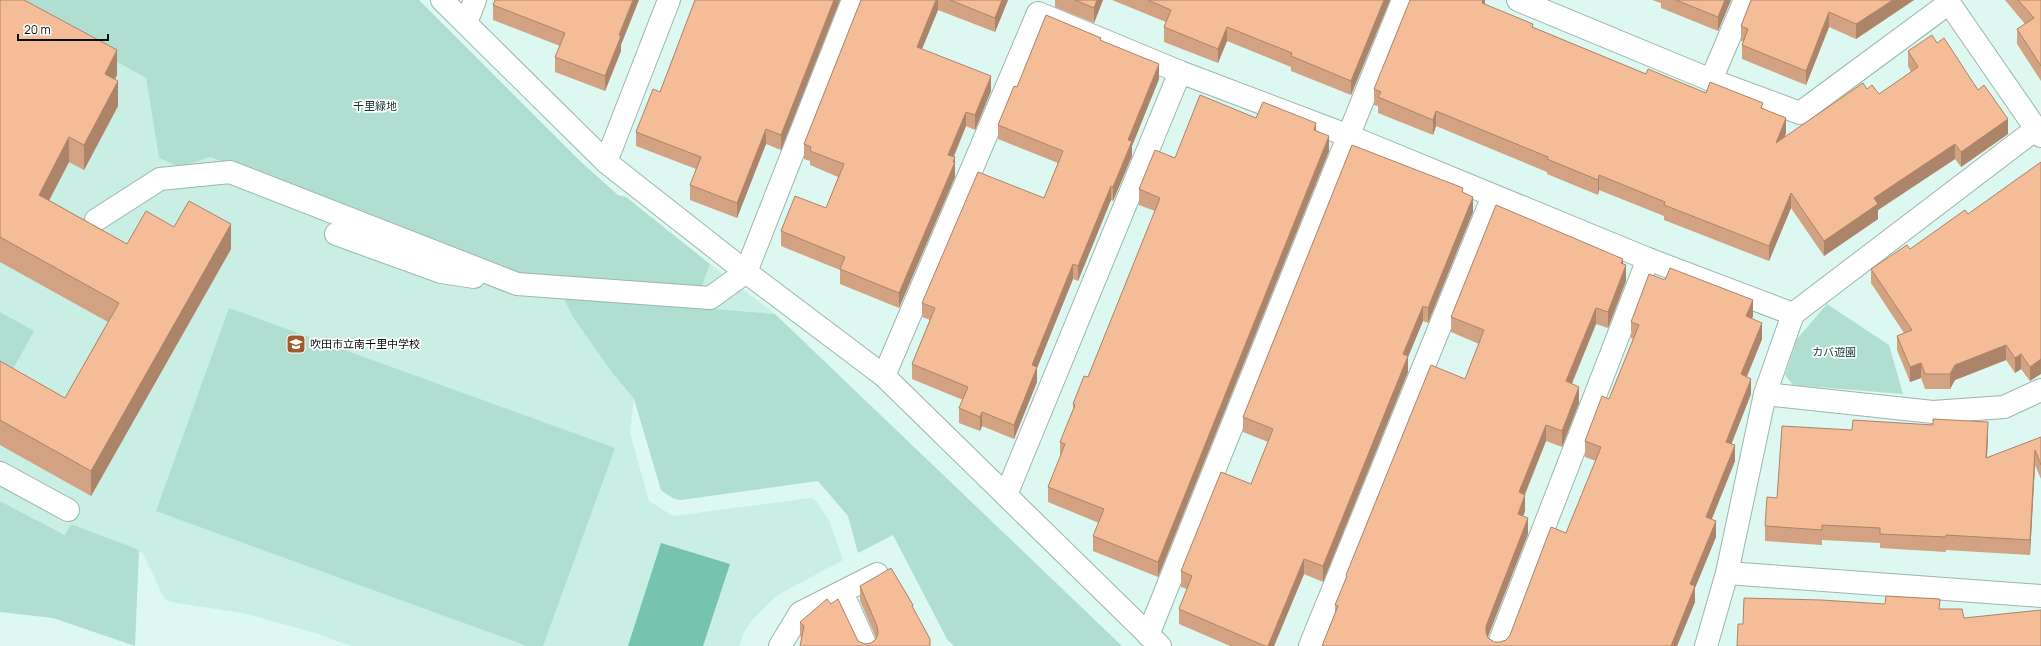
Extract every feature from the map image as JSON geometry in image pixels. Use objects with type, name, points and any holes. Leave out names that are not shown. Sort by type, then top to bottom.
[{"type":"street","points":[[442,0],[606,162],[746,272],[884,376],[1154,641],[1349,136],[1404,0]]},
{"type":"street","points":[[466,23],[475,0]]},
{"type":"street","points":[[606,162],[669,0]]},
{"type":"street","points":[[336,234],[441,272],[517,284],[710,298],[746,272],[852,0]]},
{"type":"street","points":[[1518,0],[1566,9],[1711,80],[1800,113],[1948,2],[2038,132],[1793,314],[1765,394],[1727,573],[1706,646]]},
{"type":"street","points":[[1711,80],[1745,0]]},
{"type":"street","points":[[884,376],[1038,13],[1180,72],[1349,136],[1648,259],[1793,314]]},
{"type":"street","points":[[1006,496],[1180,72]]},
{"type":"street","points":[[96,220],[160,179],[230,172],[517,284]]},
{"type":"street","points":[[1310,646],[1493,196]]},
{"type":"street","points":[[1498,646],[1648,259]]},
{"type":"street","points":[[1765,394],[1933,412],[2004,407],[2041,390]]},
{"type":"street","points":[[0,473],[68,510]]},
{"type":"street","points":[[1727,573],[2041,596]]},
{"type":"street","points":[[780,646],[800,613],[877,574]]},
{"type":"street","points":[[842,592],[866,646]]},
{"type":"shaded area","name":"吹田市立南千里中学校","points":[[0,0],[7,0],[146,78],[159,158],[180,167],[210,157],[517,274],[701,289],[710,264],[775,314],[564,297],[611,371],[634,399],[630,433],[649,501],[673,516],[811,498],[816,501],[829,521],[843,560],[776,596],[751,621],[744,632],[739,646],[351,646],[312,632],[243,613],[170,602],[165,599],[162,594],[143,553],[71,524],[66,535],[0,501]]},
{"type":"shaded area","points":[[661,543],[730,564],[703,646],[628,646]]},
{"type":"green space","name":"千里緑地","points":[[7,0],[419,0],[580,161],[618,195],[626,197],[710,264],[701,289],[517,274],[210,157],[180,167],[159,158],[146,78]]},
{"type":"green space","points":[[563,297],[775,314],[1122,646],[954,646],[947,639],[893,535],[858,553],[848,516],[818,481],[681,500],[675,499],[668,495],[661,490],[634,399],[611,371],[573,317]]},
{"type":"green space","name":"カバ遊園","points":[[1827,304],[1889,345],[1903,394],[1793,385],[1785,375],[1797,339]]},
{"type":"green space","points":[[229,308],[615,448],[543,646],[527,646],[156,511]]},
{"type":"green space","points":[[0,312],[34,331],[12,371],[0,365]]},
{"type":"green space","points":[[0,501],[65,535],[71,524],[139,550],[135,646],[53,618],[0,612]]},
{"type":"building","points":[[0,0],[24,0],[117,50],[105,74],[118,81],[84,145],[69,137],[39,195],[127,244],[146,211],[174,227],[189,201],[231,224],[91,471],[0,420],[0,361],[65,398],[119,303],[0,237]]},
{"type":"building","points":[[495,0],[633,0],[605,76],[555,57],[565,33],[493,5]]},
{"type":"building","points":[[695,0],[834,0],[781,135],[766,129],[737,203],[690,185],[701,157],[636,132],[653,89],[660,92]]},
{"type":"building","points":[[861,0],[936,0],[917,47],[991,76],[975,115],[966,112],[948,155],[955,157],[953,162],[955,162],[899,293],[840,269],[845,257],[781,231],[795,196],[826,208],[844,164],[810,151],[811,147],[804,144]]},
{"type":"building","points":[[950,0],[1002,0],[995,18]]},
{"type":"building","points":[[1075,0],[1097,0],[1094,8]]},
{"type":"building","points":[[1148,0],[1384,0],[1351,81],[1291,56],[1292,53],[1227,27],[1218,49],[1164,27],[1171,10]]},
{"type":"building","points":[[1410,0],[1483,0],[1482,3],[1533,24],[1532,27],[1646,74],[1648,69],[1706,93],[1710,82],[1763,103],[1761,108],[1786,118],[1776,143],[1863,83],[1867,89],[1872,85],[1879,94],[1918,67],[1908,51],[1932,35],[1937,43],[1944,38],[1978,90],[1984,85],[2008,119],[1961,152],[1955,144],[1874,198],[1878,204],[1824,241],[1791,193],[1769,246],[1664,205],[1665,202],[1599,175],[1598,180],[1547,159],[1548,157],[1436,111],[1433,120],[1378,97],[1381,92],[1374,89]]},
{"type":"building","points":[[1676,0],[1725,0],[1718,17]]},
{"type":"building","points":[[1751,0],[1893,0],[1856,24],[1829,12],[1806,71],[1742,45],[1748,29],[1741,26]]},
{"type":"building","points":[[2018,0],[2041,0],[2041,66],[2017,29],[2034,18]]},
{"type":"building","points":[[1046,15],[1101,38],[1100,40],[1159,64],[1128,140],[1132,141],[1113,187],[1111,186],[1078,266],[1073,264],[1032,365],[1037,367],[1014,425],[982,412],[980,417],[959,408],[968,387],[912,364],[935,308],[922,303],[978,172],[1044,198],[1063,151],[998,125],[1014,86],[1017,87]]},
{"type":"building","points":[[1200,95],[1256,118],[1263,102],[1316,123],[1314,130],[1329,136],[1158,562],[1093,536],[1104,509],[1048,487],[1065,444],[1060,442],[1075,405],[1073,404],[1084,376],[1088,377],[1160,198],[1139,189],[1155,150],[1175,158]]},
{"type":"building","points":[[1352,145],[1463,188],[1462,192],[1473,197],[1428,308],[1423,306],[1403,354],[1408,356],[1323,566],[1304,559],[1268,646],[1265,646],[1179,609],[1192,576],[1181,571],[1221,472],[1251,484],[1273,429],[1243,417]]},
{"type":"building","points":[[2041,162],[2041,359],[2030,367],[2021,354],[2015,358],[2006,345],[1955,365],[1950,374],[1925,374],[1921,363],[1910,367],[1897,336],[1912,330],[1871,269],[1907,245],[1910,249],[1965,210],[1968,214]]},
{"type":"building","points":[[1496,205],[1623,259],[1621,263],[1626,265],[1608,312],[1596,308],[1566,381],[1579,387],[1562,431],[1546,425],[1519,492],[1525,495],[1518,514],[1528,518],[1486,626],[1488,638],[1494,642],[1506,640],[1510,635],[1551,527],[1566,533],[1601,447],[1585,441],[1602,396],[1609,399],[1639,325],[1631,322],[1649,274],[1665,280],[1670,268],[1753,300],[1746,316],[1762,323],[1741,374],[1751,379],[1726,442],[1735,445],[1706,517],[1716,521],[1690,584],[1695,586],[1671,646],[1322,646],[1338,606],[1335,605],[1347,576],[1346,575],[1431,365],[1465,379],[1484,330],[1451,317]]},
{"type":"building","points":[[1933,419],[1988,422],[1986,458],[2041,437],[2041,465],[2035,450],[2030,540],[1946,535],[1946,537],[1880,534],[1880,528],[1822,525],[1822,530],[1765,526],[1767,497],[1777,498],[1782,426],[1852,430],[1853,420],[1933,425]]},
{"type":"building","points":[[891,568],[913,605],[912,606],[930,639],[930,646],[800,646],[804,626],[800,622],[827,599],[831,604],[838,599],[858,641],[865,644],[871,643],[876,639],[878,633],[877,626],[860,586]]},
{"type":"building","points":[[1886,596],[1940,599],[1939,609],[1962,609],[1964,618],[2041,610],[2041,646],[1737,646],[1738,624],[1743,624],[1744,598],[1821,600],[1885,604]]},
{"type":"place","name":"吹田市立南千里中学校","points":[[296,344]]}]
